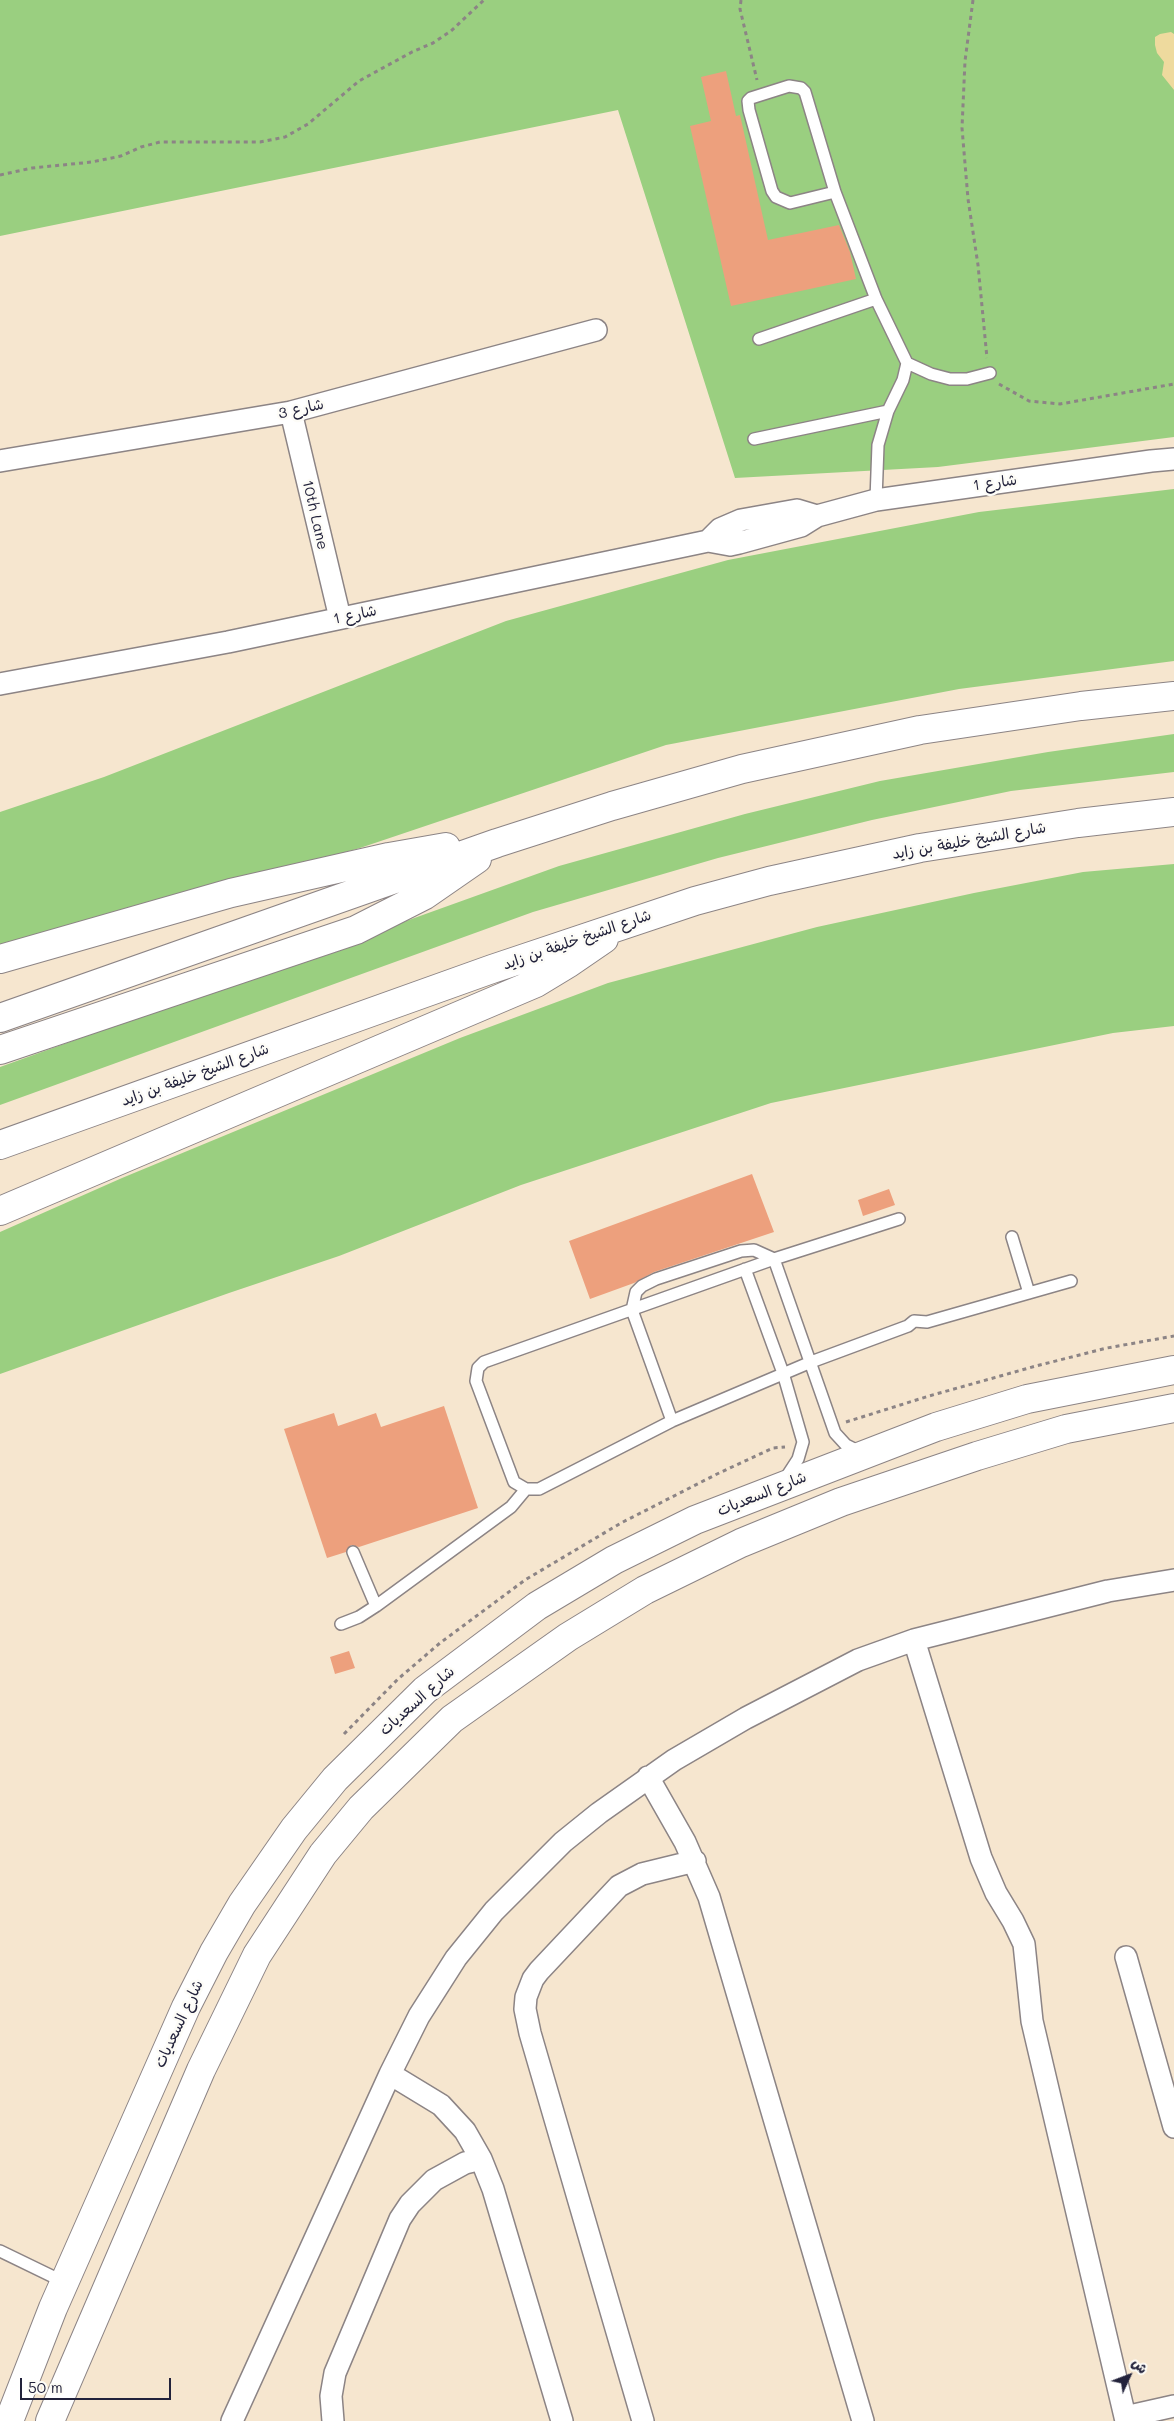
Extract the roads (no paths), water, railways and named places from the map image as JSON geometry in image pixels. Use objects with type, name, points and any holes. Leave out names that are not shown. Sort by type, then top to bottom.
[{"type":"main road","points":[[0,1018],[497,843],[640,798],[742,769],[831,748],[1009,715],[1174,696]]},
{"type":"main road","name":"شارع الشيخ خليفة بن زايد","points":[[0,1144],[620,924],[695,900],[760,883],[920,848],[1069,824],[1174,812]]},
{"type":"main road","points":[[0,959],[231,893],[425,850],[497,843]]},
{"type":"main road","points":[[0,1050],[356,930],[425,896],[497,843]]},
{"type":"main road","points":[[0,1211],[536,982],[586,952],[620,924]]},
{"type":"main road","name":"شارع السعديات","points":[[9,2421],[64,2282],[186,2007],[214,1952],[242,1904],[289,1836],[335,1779],[425,1690],[537,1606],[614,1560],[695,1520],[936,1427],[1027,1398],[1174,1370]]},
{"type":"main road","points":[[50,2421],[201,2070],[257,1955],[309,1874],[361,1808],[452,1719],[568,1637],[645,1590],[741,1543],[841,1502],[977,1456],[1066,1429],[1174,1408]]},
{"type":"street","name":"شارع 3","points":[[0,461],[291,412],[596,330]]},
{"type":"street","name":"10th Lane","points":[[291,412],[340,618]]},
{"type":"street","name":"شارع 1","points":[[0,684],[228,642],[708,541],[730,544],[739,543],[801,526],[817,516],[876,500],[1151,460],[1174,459]]},
{"type":"street","points":[[232,2421],[403,2044],[456,1958],[494,1911],[563,1842],[648,1778],[714,1737],[806,1686],[858,1660],[914,1640],[1108,1591],[1174,1580]]},
{"type":"street","points":[[914,1640],[985,1867],[1024,1944],[1032,2021],[1126,2419],[1174,2406]]},
{"type":"street","points":[[648,1778],[668,1809],[694,1861],[718,1926],[863,2421]]},
{"type":"street","points":[[643,2421],[530,2033],[525,2009],[526,1997],[533,1979],[619,1886],[642,1874],[694,1861]]},
{"type":"street","points":[[1126,1957],[1174,2127]]},
{"type":"street","points":[[390,2074],[441,2105],[465,2131],[481,2159],[493,2189],[562,2421]]},
{"type":"street","points":[[333,2421],[331,2396],[335,2373],[400,2219],[410,2204],[434,2180],[457,2167],[481,2159]]},
{"type":"lane","points":[[835,192],[790,203],[776,197],[772,191],[748,106],[751,98],[789,86],[801,88],[805,92],[835,192],[876,299],[907,362],[931,374],[950,379],[967,379],[990,373]]},
{"type":"lane","points":[[759,339],[876,299]]},
{"type":"lane","points":[[876,500],[878,445],[888,411],[903,380],[907,362]]},
{"type":"lane","points":[[754,439],[888,411]]},
{"type":"lane","points":[[899,1219],[774,1259],[484,1362],[478,1368],[476,1376],[477,1387],[514,1482],[526,1489],[545,1486],[672,1421],[811,1362],[908,1326],[914,1321],[927,1322],[1071,1281]]},
{"type":"lane","points":[[1012,1237],[1029,1292]]},
{"type":"lane","points":[[672,1421],[632,1310],[636,1292],[642,1286],[656,1279],[748,1250],[762,1252],[774,1259],[835,1433],[846,1445],[866,1454]]},
{"type":"lane","points":[[745,1269],[784,1373],[803,1442],[798,1459],[778,1488]]},
{"type":"lane","points":[[340,1624],[359,1617],[376,1606],[511,1507],[526,1489]]},
{"type":"lane","points":[[353,1552],[376,1606]]},
{"type":"lane","points":[[0,2251],[64,2282]]}]
